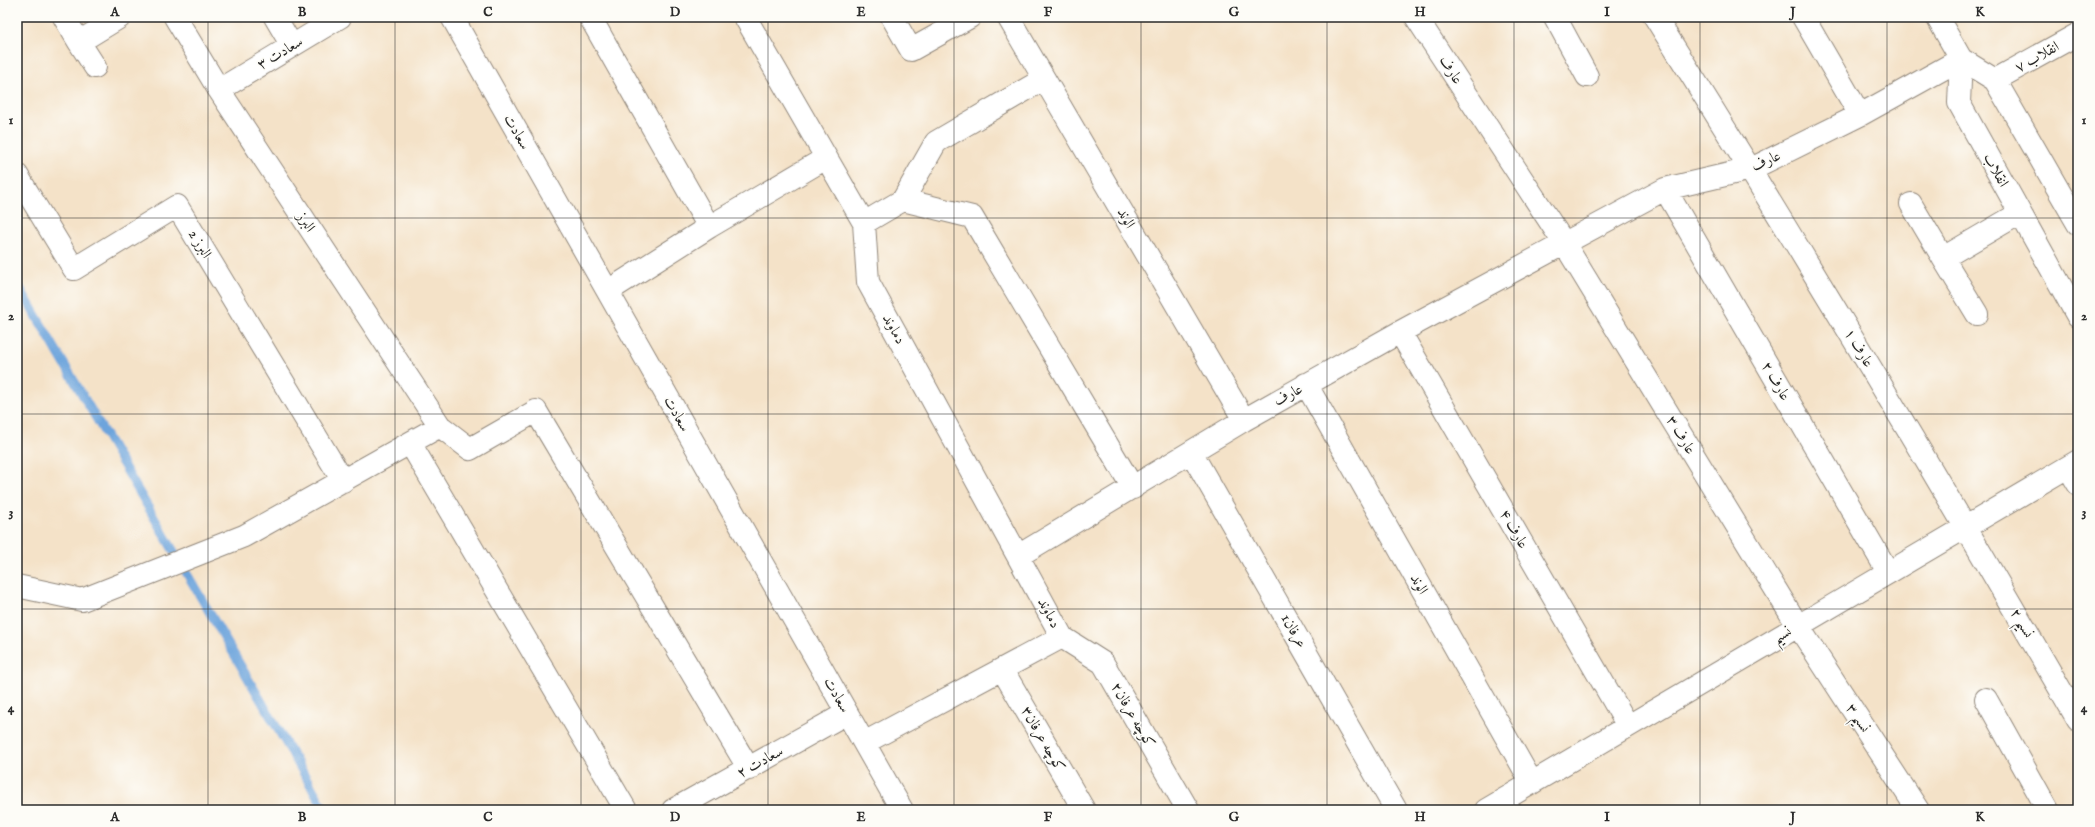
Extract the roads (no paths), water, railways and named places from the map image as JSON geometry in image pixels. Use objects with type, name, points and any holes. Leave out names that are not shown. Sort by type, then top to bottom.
[{"type":"street","points":[[64,17],[95,67]]},
{"type":"street","points":[[79,42],[120,17]]},
{"type":"street","name":"البرز","points":[[175,17],[219,90],[440,426]]},
{"type":"street","points":[[275,17],[292,46]]},
{"type":"street","name":"سعادت ۳","points":[[219,90],[340,17]]},
{"type":"street","name":"سعادت","points":[[452,17],[902,810]]},
{"type":"street","points":[[590,17],[709,227]]},
{"type":"street","name":"دماوند","points":[[745,17],[864,223],[868,282],[1062,637]]},
{"type":"street","points":[[892,17],[911,50],[970,17]]},
{"type":"street","name":"الوند","points":[[1008,17],[1244,420]]},
{"type":"street","name":"عارف","points":[[1416,17],[1564,243]]},
{"type":"street","points":[[1555,17],[1587,76]]},
{"type":"street","name":"عارف ۱","points":[[1655,17],[1751,169],[1966,526]]},
{"type":"street","points":[[1802,17],[1860,116]]},
{"type":"street","points":[[1937,17],[1961,59],[1996,80],[2078,224]]},
{"type":"street","name":"انقلاب ۷","points":[[1996,80],[2078,34]]},
{"type":"street","name":"عارف","points":[[1018,556],[1306,384],[1665,189],[1751,169],[1860,116],[1961,59]]},
{"type":"street","name":"انقلاب","points":[[1961,59],[1959,104],[2078,317]]},
{"type":"street","points":[[864,223],[902,200],[936,142],[1044,79]]},
{"type":"street","points":[[608,291],[709,227],[826,158]]},
{"type":"street","name":"البرز 2","points":[[17,175],[74,269],[178,206],[343,481]]},
{"type":"street","name":"عارف ۲","points":[[1665,189],[1888,572]]},
{"type":"street","points":[[902,200],[972,217],[1133,488]]},
{"type":"street","points":[[1911,204],[1977,314]]},
{"type":"street","points":[[1943,258],[2020,213]]},
{"type":"street","name":"عارف ۳","points":[[1564,243],[1798,626]]},
{"type":"street","name":"عارف ۴","points":[[1400,332],[1628,726]]},
{"type":"street","name":"الوند","points":[[1306,384],[1532,783]]},
{"type":"street","points":[[17,586],[82,600],[244,536],[440,426],[470,448],[536,411],[749,769]]},
{"type":"street","points":[[410,443],[626,810]]},
{"type":"street","name":"عرفان1","points":[[1191,452],[1396,810]]},
{"type":"street","name":"نسیم","points":[[1486,810],[1966,526],[2075,471]]},
{"type":"street","name":"نسیم ۲","points":[[1966,526],[2078,720]]},
{"type":"street","name":"نسیم ۳","points":[[1798,626],[1918,810]]},
{"type":"street","points":[[864,743],[1062,637]]},
{"type":"street","name":"کوچه عرفان۲","points":[[1062,637],[1104,663],[1188,810]]},
{"type":"street","name":"کوچه عرفان۳","points":[[1002,669],[1084,810]]},
{"type":"street","points":[[1986,699],[2048,810]]},
{"type":"street","name":"سعادت ۲","points":[[673,810],[847,713]]},
{"type":"waterway","points":[[17,283],[325,810]]}]
